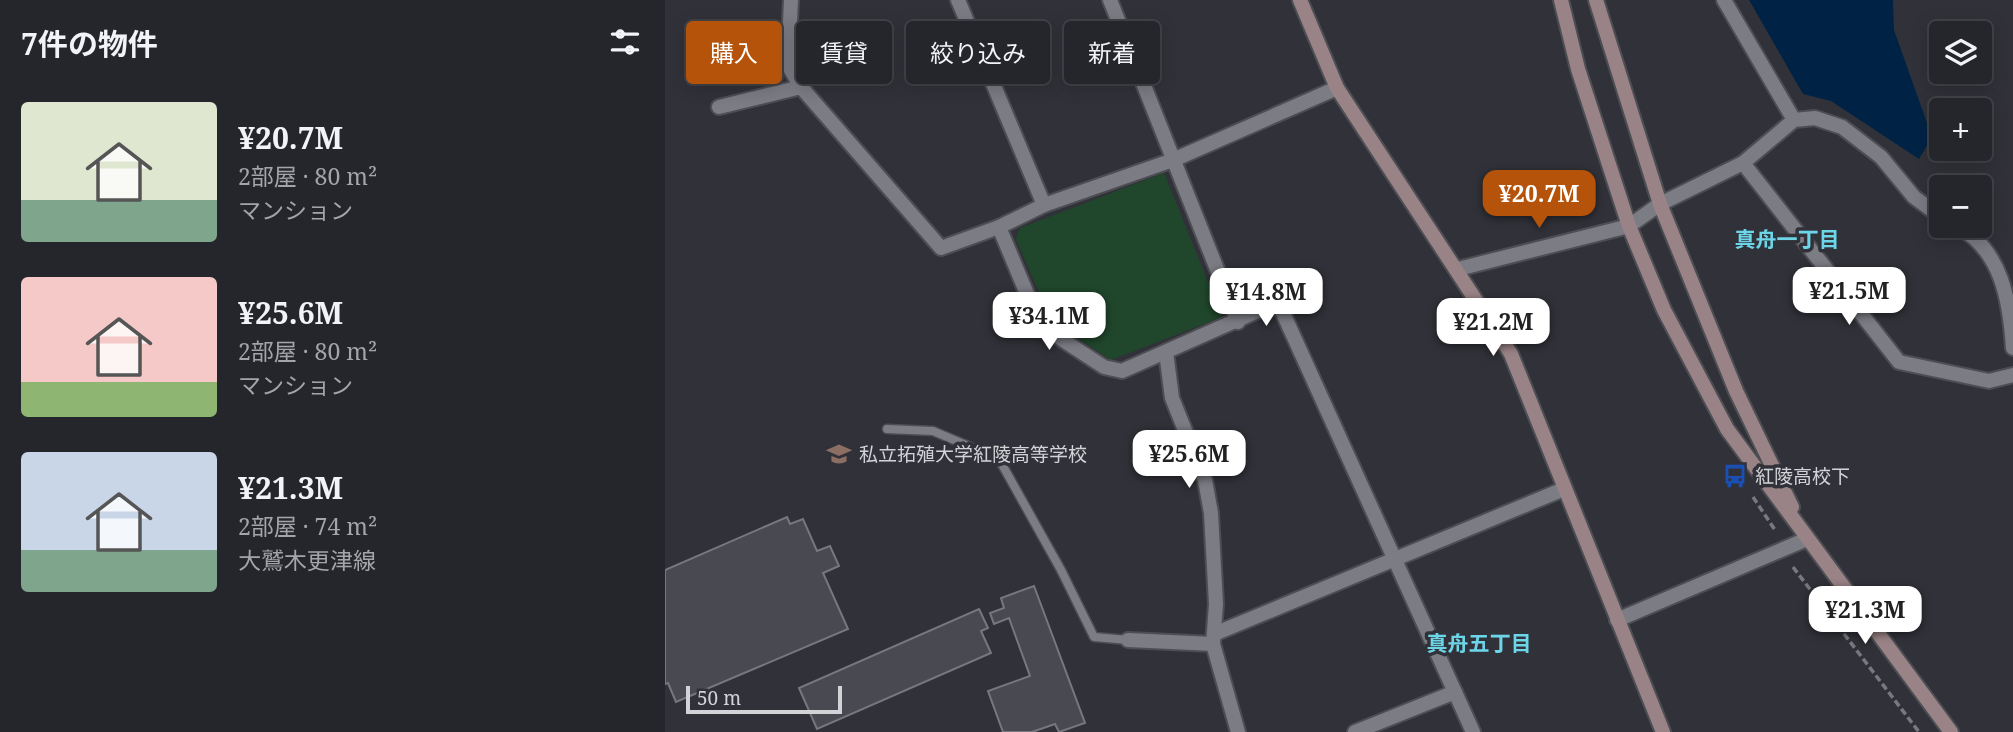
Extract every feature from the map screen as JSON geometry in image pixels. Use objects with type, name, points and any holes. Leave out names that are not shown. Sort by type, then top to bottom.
[{"type":"main road","points":[[1300,0],[1337,88],[1394,180],[1458,269],[1511,354],[1663,732]]},
{"type":"main road","points":[[1561,0],[1578,69],[1629,226],[1664,310],[1727,429],[1951,732]]},
{"type":"main road","points":[[1596,0],[1660,204],[1736,391],[1807,539]]},
{"type":"street","points":[[791,0],[788,65],[801,87],[941,248],[999,227],[1044,205],[1173,160],[1337,88]]},
{"type":"street","points":[[958,0],[1044,205]]},
{"type":"street","points":[[1110,0],[1238,322]]},
{"type":"street","points":[[1724,0],[1794,120]]},
{"type":"street","points":[[719,107],[801,87]]},
{"type":"street","points":[[1458,269],[1629,226],[1660,204],[1743,163],[1794,120],[1815,118],[1842,127],[1881,157],[1914,197],[1929,208]]},
{"type":"street","points":[[1743,163],[1899,362],[1989,381],[2013,375]]},
{"type":"street","points":[[999,227],[1040,325],[1104,367],[1122,371],[1238,322],[1278,302],[1473,732]]},
{"type":"street","points":[[1974,238],[1983,244],[1998,268],[2010,313],[2013,348]]},
{"type":"street","points":[[1166,352],[1172,398],[1205,480],[1211,513],[1216,604],[1214,639],[1238,732]]},
{"type":"street","points":[[1128,640],[1214,639],[1564,489]]},
{"type":"street","points":[[1617,620],[1807,539]]},
{"type":"street","points":[[1355,732],[1455,692]]},
{"type":"lane","points":[[887,429],[933,430],[999,459],[1061,570],[1094,637],[1128,640]]},
{"type":"path","points":[[1793,567],[1919,732]]},
{"type":"green space","points":[[1164,173],[1222,317],[1111,360],[1051,320],[1016,239],[1020,228]]},
{"type":"water","points":[[1749,0],[1893,0],[1894,30],[1929,129],[1929,142],[1919,159],[1831,101],[1803,94]]},
{"type":"building","points":[[787,517],[790,524],[803,519],[817,551],[830,546],[839,566],[823,573],[848,629],[676,702],[668,683],[665,684],[665,570]]},
{"type":"building","points":[[1034,586],[1085,723],[1059,732],[1055,724],[1032,732],[1003,732],[988,691],[1030,676],[1009,618],[994,624],[990,613],[1004,608],[1001,598]]},
{"type":"building","points":[[979,609],[988,628],[981,631],[991,653],[817,729],[799,688]]},
{"type":"place","name":"私立拓殖大学紅陵高等学校","points":[[839,454]]},
{"type":"place","name":"紅陵高校下","points":[[1735,476]]},
{"type":"district","name":"真舟一丁目","points":[[1787,239]]},
{"type":"district","name":"真舟五丁目","points":[[1479,643]]}]
